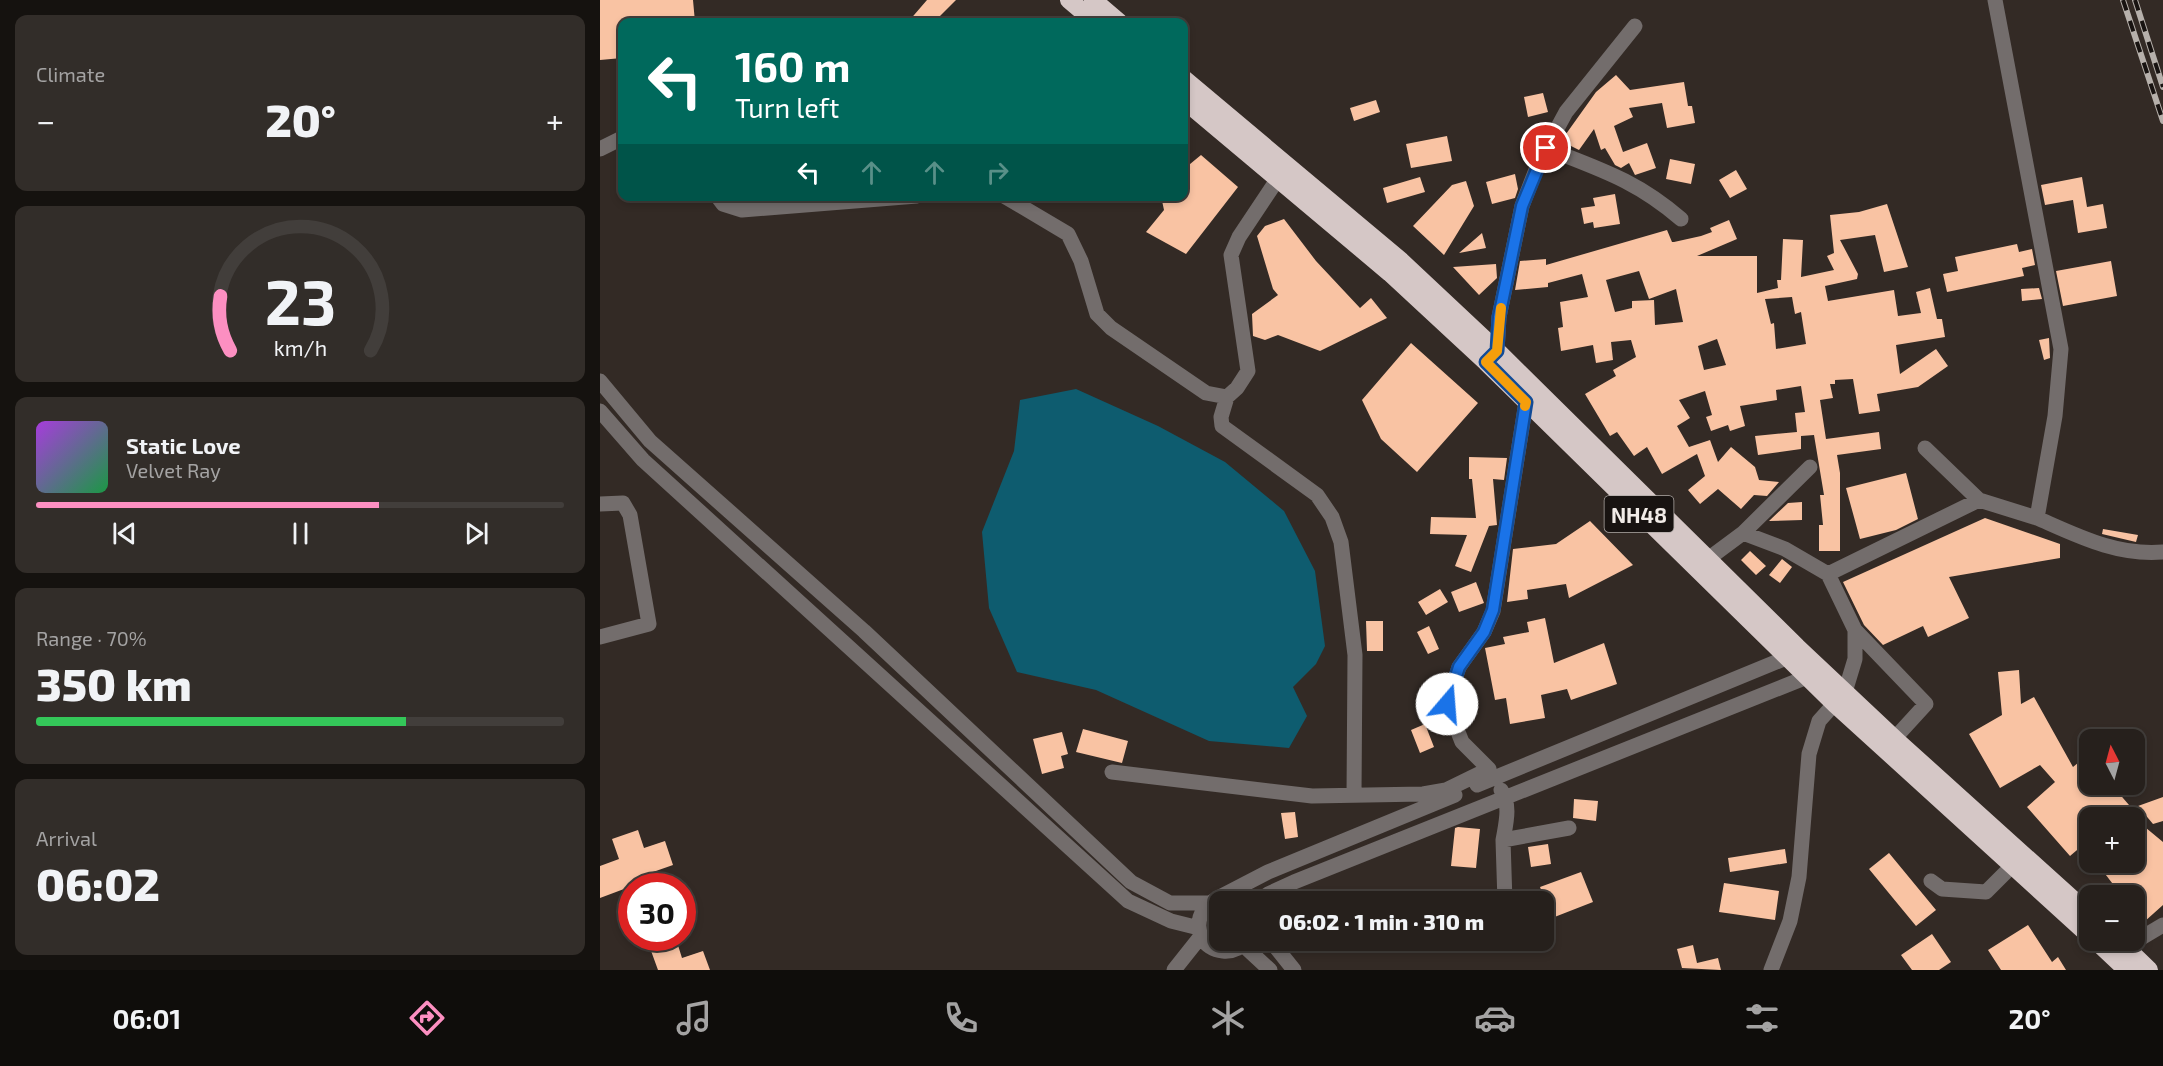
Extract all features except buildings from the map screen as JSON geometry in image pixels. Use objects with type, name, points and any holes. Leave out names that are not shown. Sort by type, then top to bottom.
[{"type":"highway","points":[[1069,0],[1090,18]]},
{"type":"highway","points":[[1097,1],[1115,18]]},
{"type":"highway","name":"NH48","points":[[1188,82],[1401,261],[1491,357],[1588,452],[1786,658],[1807,677],[1840,698],[1894,739],[2045,885],[2079,924]]},
{"type":"highway","name":"NH48","points":[[1188,103],[1491,357],[1526,402],[1588,452],[1708,559],[1840,698],[2012,866],[2079,908]]},
{"type":"highway","points":[[2121,958],[2149,970]]},
{"type":"street","points":[[1995,0],[2061,349],[2056,405],[2037,518]]},
{"type":"street","points":[[1491,357],[1522,206],[1546,148],[1566,112],[1635,26]]},
{"type":"street","points":[[600,149],[618,140]]},
{"type":"street","points":[[1546,148],[1624,178],[1657,198],[1681,219]]},
{"type":"street","points":[[1277,180],[1239,237],[1232,255],[1248,371],[1237,388],[1227,397],[1221,417],[1222,426],[1317,495],[1332,517],[1341,542],[1355,655],[1354,795]]},
{"type":"street","points":[[721,201],[723,204],[742,210],[854,201]]},
{"type":"street","points":[[1012,201],[1068,234],[1081,261],[1097,314],[1111,328],[1206,393],[1227,397]]},
{"type":"street","points":[[600,381],[651,441],[864,631],[1131,882],[1170,903],[1209,901]]},
{"type":"street","points":[[1505,891],[1503,840],[1507,812],[1506,797],[1491,774],[1462,742],[1447,704],[1459,667],[1484,632],[1493,610],[1526,402]]},
{"type":"street","points":[[600,411],[643,460],[1128,901],[1200,932],[1209,944]]},
{"type":"street","points":[[1925,448],[1978,500],[2037,518],[2097,544],[2140,554],[2163,552]]},
{"type":"street","points":[[1708,559],[1743,533],[1810,467]]},
{"type":"street","points":[[1828,574],[1978,500]]},
{"type":"street","points":[[600,504],[623,503],[630,515],[649,624],[600,638]]},
{"type":"street","points":[[1743,533],[1785,549],[1828,574],[1855,630],[1926,704],[1894,739]]},
{"type":"street","points":[[1771,970],[1790,921],[1799,877],[1809,754],[1819,720],[1840,698],[1855,659],[1855,630]]},
{"type":"street","points":[[1112,772],[1312,796],[1423,794],[1446,790],[1491,774],[1786,658]]},
{"type":"street","points":[[1274,891],[1807,677]]},
{"type":"street","points":[[1232,891],[1268,872],[1491,774]]},
{"type":"street","points":[[1503,840],[1569,828]]},
{"type":"street","points":[[1931,882],[1942,889],[1986,892],[2012,866]]},
{"type":"street","points":[[1174,970],[1200,932],[1201,914],[1209,905]]},
{"type":"street","points":[[2121,958],[2163,926]]},
{"type":"street","points":[[1252,951],[1270,970]]},
{"type":"street","points":[[1279,951],[1294,970]]},
{"type":"water","points":[[1076,389],[1158,426],[1225,462],[1284,511],[1315,571],[1325,646],[1316,664],[1293,687],[1307,716],[1289,748],[1209,741],[1096,690],[1017,672],[989,608],[982,532],[1014,451],[1020,400]]},
{"type":"railway","points":[[2123,0],[2163,121]]},
{"type":"railway","points":[[2135,0],[2163,87]]},
{"type":"slow traffic","points":[[1501,308],[1497,351],[1486,362],[1526,402],[1525,406]]},
{"type":"route","points":[[1447,704],[1459,667],[1484,632],[1493,610],[1526,402],[1486,362],[1497,351],[1499,317],[1522,206],[1546,148]]}]
